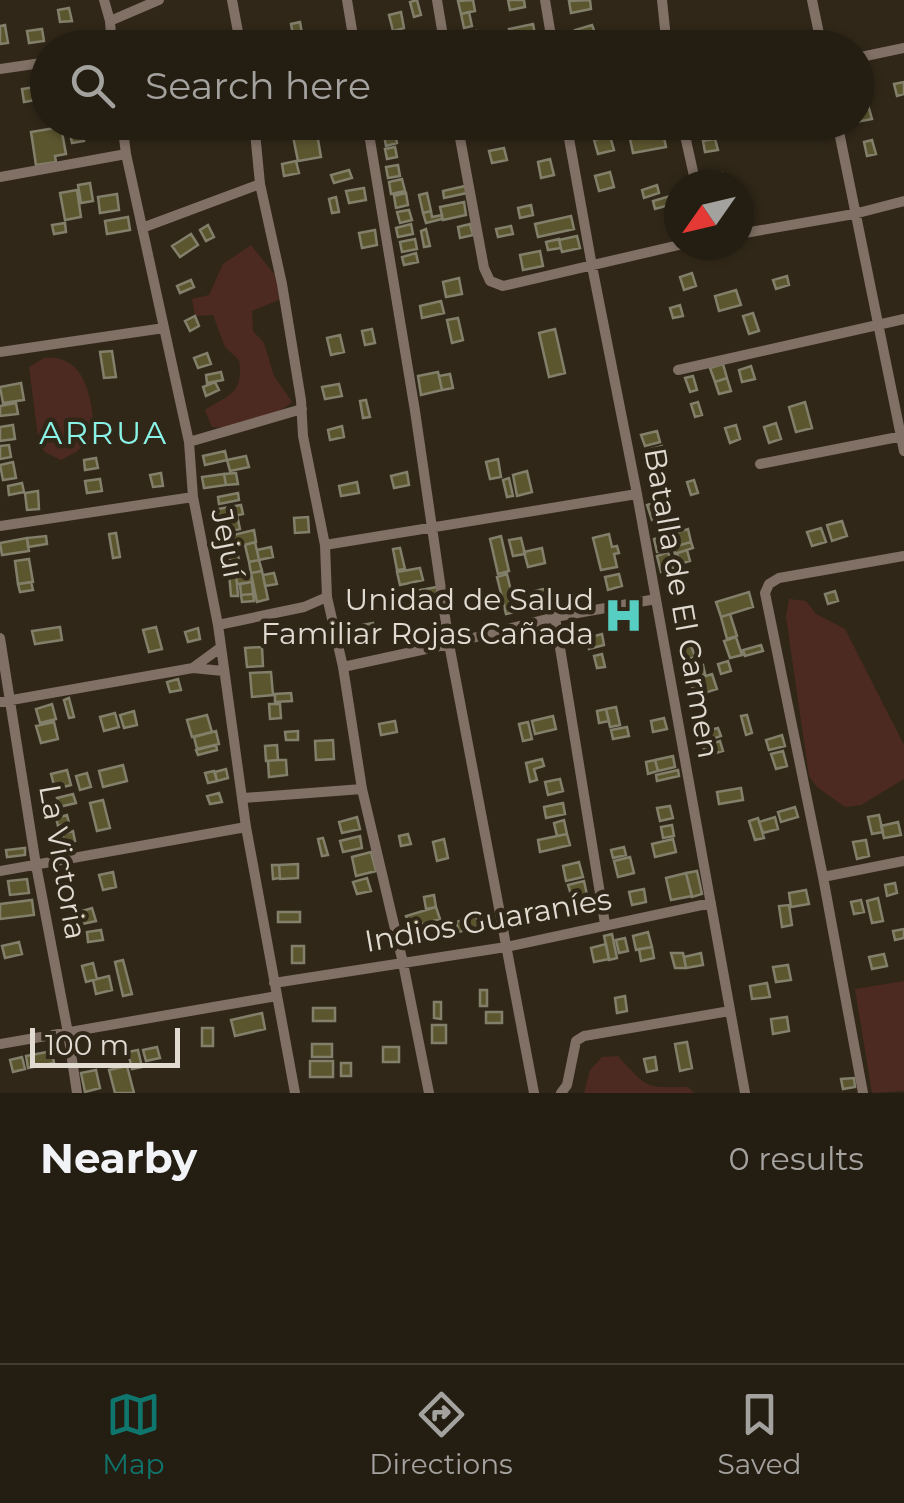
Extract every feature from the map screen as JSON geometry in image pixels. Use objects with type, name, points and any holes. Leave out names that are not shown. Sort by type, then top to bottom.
[{"type":"street","points":[[104,0],[111,30]]},
{"type":"street","points":[[110,21],[159,0]]},
{"type":"street","points":[[232,0],[237,30]]},
{"type":"street","points":[[347,0],[352,30]]},
{"type":"street","points":[[437,0],[441,30]]},
{"type":"street","points":[[544,0],[550,30]]},
{"type":"street","points":[[662,0],[665,30]]},
{"type":"street","points":[[812,0],[818,30]]},
{"type":"street","points":[[874,54],[904,48]]},
{"type":"street","points":[[0,70],[30,65]]},
{"type":"street","name":"Jejuí","points":[[124,140],[190,442],[194,498],[218,624],[246,827],[296,1093]]},
{"type":"street","points":[[256,140],[362,789],[430,1093]]},
{"type":"street","points":[[370,140],[448,644],[534,1093]]},
{"type":"street","points":[[460,140],[484,268],[490,280],[503,286],[664,249]]},
{"type":"street","name":"Batalla de El Carmen","points":[[569,140],[746,1093]]},
{"type":"street","points":[[686,140],[693,170]]},
{"type":"street","points":[[840,140],[904,451]]},
{"type":"street","points":[[0,178],[126,154]]},
{"type":"street","points":[[142,228],[260,184]]},
{"type":"street","points":[[754,231],[904,201]]},
{"type":"street","points":[[678,370],[904,319]]},
{"type":"street","points":[[0,352],[164,328]]},
{"type":"street","points":[[190,442],[302,409]]},
{"type":"street","points":[[760,464],[902,437]]},
{"type":"street","points":[[325,545],[637,494]]},
{"type":"street","points":[[0,526],[194,498]]},
{"type":"street","points":[[863,1093],[765,593],[769,584],[779,578],[904,556]]},
{"type":"street","points":[[218,624],[288,611],[328,597]]},
{"type":"street","points":[[343,667],[554,618],[656,599]]},
{"type":"street","points":[[554,618],[606,924]]},
{"type":"street","name":"La Victoria","points":[[0,638],[5,701],[77,1093]]},
{"type":"street","points":[[194,668],[220,648]]},
{"type":"street","points":[[5,701],[194,668],[223,672]]},
{"type":"street","points":[[244,798],[362,789]]},
{"type":"street","points":[[0,871],[246,827]]},
{"type":"street","points":[[823,876],[904,861]]},
{"type":"street","name":"Indios Guaraníes","points":[[274,983],[506,946],[712,904]]},
{"type":"street","points":[[0,1044],[276,996]]},
{"type":"street","points":[[561,1093],[567,1085],[576,1041],[584,1036],[730,1012]]},
{"type":"shaded area","points":[[251,245],[282,284],[281,299],[252,311],[253,331],[264,343],[274,376],[292,402],[254,422],[212,427],[205,410],[237,386],[239,360],[225,347],[213,315],[195,316],[192,299],[209,295],[223,264]]},
{"type":"shaded area","points":[[44,358],[60,359],[78,371],[91,403],[94,436],[61,460],[39,444],[29,367]]},
{"type":"shaded area","points":[[789,599],[806,601],[816,614],[845,629],[904,745],[904,779],[861,805],[845,807],[817,787],[809,776],[786,617]]},
{"type":"shaded area","points":[[904,981],[904,1091],[872,1093],[855,989]]},
{"type":"shaded area","points":[[618,1056],[647,1084],[688,1087],[694,1093],[584,1093],[590,1070],[602,1057]]},
{"type":"building","points":[[417,0],[421,15],[414,17],[410,2]]},
{"type":"building","points":[[473,0],[475,11],[461,14],[458,1]]},
{"type":"building","points":[[508,0],[524,0],[525,7],[510,10]]},
{"type":"building","points":[[590,0],[591,9],[571,13],[569,1]]},
{"type":"building","points":[[69,8],[72,21],[60,22],[58,10]]},
{"type":"building","points":[[401,12],[404,28],[393,30],[389,15]]},
{"type":"building","points":[[469,12],[472,26],[464,28],[461,14]]},
{"type":"building","points":[[300,22],[301,30],[292,30],[291,24]]},
{"type":"building","points":[[533,24],[534,30],[509,30]]},
{"type":"building","points":[[5,25],[8,43],[0,44],[0,26]]},
{"type":"building","points":[[904,82],[904,94],[897,96],[894,84]]},
{"type":"building","points":[[30,88],[30,101],[24,102],[22,89]]},
{"type":"building","points":[[32,140],[63,140],[66,154],[55,156],[56,162],[36,165]]},
{"type":"building","points":[[294,140],[318,140],[321,157],[298,161]]},
{"type":"building","points":[[594,140],[611,140],[614,150],[598,154]]},
{"type":"building","points":[[630,140],[665,140],[666,147],[633,153]]},
{"type":"building","points":[[715,140],[718,150],[705,152],[703,141]]},
{"type":"building","points":[[872,140],[876,154],[867,156],[864,142]]},
{"type":"building","points":[[395,147],[397,157],[387,159],[385,149]]},
{"type":"building","points":[[504,148],[507,160],[492,163],[489,151]]},
{"type":"building","points":[[550,159],[554,175],[541,178],[538,162]]},
{"type":"building","points":[[296,161],[299,173],[284,176],[282,164]]},
{"type":"building","points":[[398,165],[400,176],[388,178],[386,167]]},
{"type":"building","points":[[349,170],[352,178],[334,183],[331,175]]},
{"type":"building","points":[[610,172],[614,187],[599,191],[595,176]]},
{"type":"building","points":[[402,179],[405,191],[391,194],[389,182]]},
{"type":"building","points":[[90,183],[93,201],[81,203],[78,185]]},
{"type":"building","points":[[657,185],[659,193],[644,198],[642,190]]},
{"type":"building","points":[[465,186],[467,193],[444,198],[443,191]]},
{"type":"building","points":[[364,188],[366,200],[349,203],[346,191]]},
{"type":"building","points":[[77,190],[81,217],[65,220],[60,193]]},
{"type":"building","points":[[406,193],[408,205],[396,208],[394,196]]},
{"type":"building","points":[[427,193],[431,211],[423,213],[419,195]]},
{"type":"building","points":[[117,194],[119,210],[100,213],[98,197]]},
{"type":"building","points":[[336,197],[339,212],[332,213],[329,199]]},
{"type":"building","points":[[664,198],[664,206],[655,209],[653,201]]},
{"type":"building","points":[[464,202],[466,215],[443,220],[440,207]]},
{"type":"building","points":[[531,205],[533,215],[520,218],[518,208]]},
{"type":"building","points":[[409,210],[412,220],[400,223],[397,212]]},
{"type":"building","points":[[431,211],[432,217],[442,215],[442,219],[426,223],[423,213]]},
{"type":"building","points":[[571,216],[574,229],[538,237],[535,224]]},
{"type":"building","points":[[128,217],[130,230],[107,234],[105,221]]},
{"type":"building","points":[[65,223],[66,232],[54,234],[52,225]]},
{"type":"building","points":[[411,224],[413,234],[398,237],[396,228]]},
{"type":"building","points":[[470,224],[473,235],[460,238],[458,227]]},
{"type":"building","points":[[208,225],[214,237],[206,241],[200,230]]},
{"type":"building","points":[[511,226],[513,234],[498,237],[496,229]]},
{"type":"building","points":[[426,229],[430,246],[424,247],[421,231]]},
{"type":"building","points":[[375,230],[377,245],[362,248],[359,233]]},
{"type":"building","points":[[191,234],[198,245],[180,257],[172,246]]},
{"type":"building","points":[[577,236],[580,248],[562,252],[559,240]]},
{"type":"building","points":[[415,239],[417,249],[402,252],[400,242]]},
{"type":"building","points":[[559,239],[561,248],[548,250],[546,242]]},
{"type":"building","points":[[540,251],[543,266],[523,270],[520,255]]},
{"type":"building","points":[[416,253],[418,262],[404,265],[402,257]]},
{"type":"building","points":[[692,273],[696,286],[684,290],[680,277]]},
{"type":"building","points":[[787,276],[789,285],[776,289],[773,280]]},
{"type":"building","points":[[459,278],[462,294],[446,297],[443,282]]},
{"type":"building","points":[[191,280],[194,287],[180,293],[177,286]]},
{"type":"building","points":[[736,290],[741,305],[719,311],[715,296]]},
{"type":"building","points":[[441,301],[444,313],[422,318],[420,306]]},
{"type":"building","points":[[680,305],[683,316],[673,318],[670,308]]},
{"type":"building","points":[[753,313],[759,331],[749,334],[743,316]]},
{"type":"building","points":[[195,316],[199,326],[190,331],[185,321]]},
{"type":"building","points":[[458,318],[463,340],[452,343],[447,320]]},
{"type":"building","points":[[372,329],[375,343],[365,345],[362,331]]},
{"type":"building","points":[[555,329],[565,373],[549,377],[539,333]]},
{"type":"building","points":[[340,335],[344,352],[331,355],[327,338]]},
{"type":"building","points":[[112,351],[116,377],[104,378],[100,352]]},
{"type":"building","points":[[207,353],[211,364],[198,368],[194,358]]},
{"type":"building","points":[[723,364],[727,378],[715,382],[710,368]]},
{"type":"building","points":[[751,366],[755,379],[742,382],[739,370]]},
{"type":"building","points":[[221,372],[223,380],[207,383],[206,375]]},
{"type":"building","points":[[438,372],[442,390],[421,395],[418,376]]},
{"type":"building","points":[[450,374],[453,388],[442,390],[439,376]]},
{"type":"building","points":[[450,374],[453,388],[442,390],[439,376]]},
{"type":"building","points":[[693,376],[697,390],[690,392],[685,378]]},
{"type":"building","points":[[727,378],[731,391],[719,394],[715,382]]},
{"type":"building","points":[[215,382],[219,390],[206,396],[203,387]]},
{"type":"building","points":[[21,383],[24,400],[3,403],[0,387]]},
{"type":"building","points":[[339,384],[342,396],[325,399],[322,387]]},
{"type":"building","points":[[366,400],[370,417],[363,418],[360,401]]},
{"type":"building","points":[[698,402],[702,415],[695,417],[691,404]]},
{"type":"building","points":[[805,402],[812,428],[796,432],[789,407]]},
{"type":"building","points":[[16,403],[18,414],[0,416],[0,406]]},
{"type":"building","points":[[776,423],[781,439],[769,443],[764,427]]},
{"type":"building","points":[[13,425],[15,439],[0,441],[0,427]]},
{"type":"building","points":[[736,425],[740,439],[730,443],[725,428]]},
{"type":"building","points":[[342,426],[344,437],[330,440],[328,430]]},
{"type":"building","points":[[657,431],[660,442],[645,446],[641,435]]},
{"type":"building","points":[[9,445],[11,457],[0,459],[0,446]]},
{"type":"building","points":[[662,446],[665,459],[651,463],[647,450]]},
{"type":"building","points":[[225,451],[227,460],[205,465],[203,456]]},
{"type":"building","points":[[246,456],[249,467],[230,471],[227,460]]},
{"type":"building","points":[[96,458],[98,468],[85,470],[84,460]]},
{"type":"building","points":[[498,459],[501,477],[490,479],[486,462]]},
{"type":"building","points":[[13,462],[16,478],[3,480],[0,465]]},
{"type":"building","points":[[527,471],[532,492],[517,496],[513,475]]},
{"type":"building","points":[[407,472],[409,485],[394,488],[391,476]]},
{"type":"building","points":[[161,473],[163,486],[153,487],[150,475]]},
{"type":"building","points":[[236,473],[238,484],[226,485],[224,474]]},
{"type":"building","points":[[224,474],[226,485],[204,488],[202,477]]},
{"type":"building","points":[[509,478],[513,496],[507,497],[503,480]]},
{"type":"building","points":[[100,479],[102,491],[87,493],[85,481]]},
{"type":"building","points":[[694,480],[698,493],[691,495],[687,482]]},
{"type":"building","points":[[357,482],[359,493],[341,496],[339,486]]},
{"type":"building","points":[[22,483],[24,492],[9,495],[8,486]]},
{"type":"building","points":[[38,491],[39,509],[27,510],[25,493]]},
{"type":"building","points":[[238,493],[239,500],[219,504],[218,497]]},
{"type":"building","points":[[662,500],[667,516],[652,520],[647,505]]},
{"type":"building","points":[[241,505],[243,514],[219,519],[218,509]]},
{"type":"building","points":[[237,515],[240,529],[231,531],[228,517]]},
{"type":"building","points":[[308,517],[309,532],[295,533],[294,518]]},
{"type":"building","points":[[675,518],[679,532],[667,535],[663,521]]},
{"type":"building","points":[[842,521],[847,536],[832,541],[827,525]]},
{"type":"building","points":[[821,528],[826,542],[812,546],[807,532]]},
{"type":"building","points":[[688,529],[691,542],[657,552],[654,539]]},
{"type":"building","points":[[254,530],[256,542],[227,549],[225,537]]},
{"type":"building","points":[[116,533],[120,557],[113,558],[109,534]]},
{"type":"building","points":[[609,534],[612,547],[617,546],[619,553],[614,554],[617,567],[601,570],[593,538]]},
{"type":"building","points":[[46,536],[47,544],[28,547],[27,538]]},
{"type":"building","points":[[501,536],[509,571],[498,574],[490,539]]},
{"type":"building","points":[[27,538],[29,551],[2,555],[0,543]]},
{"type":"building","points":[[521,538],[525,554],[513,556],[509,540]]},
{"type":"building","points":[[255,542],[259,560],[249,562],[245,545]]},
{"type":"building","points":[[691,542],[693,548],[675,554],[673,547]]},
{"type":"building","points":[[236,547],[240,564],[232,566],[227,549]]},
{"type":"building","points":[[271,547],[273,557],[259,560],[257,550]]},
{"type":"building","points":[[400,548],[405,569],[397,570],[393,549]]},
{"type":"building","points":[[542,548],[545,563],[528,567],[524,552]]},
{"type":"building","points":[[687,550],[690,561],[680,564],[677,553]]},
{"type":"building","points":[[668,552],[673,568],[661,572],[657,556]]},
{"type":"building","points":[[29,559],[33,582],[18,584],[15,561]]},
{"type":"building","points":[[259,560],[262,571],[251,573],[249,562]]},
{"type":"building","points":[[420,568],[423,580],[400,585],[397,572]]},
{"type":"building","points":[[262,571],[268,599],[257,602],[251,573]]},
{"type":"building","points":[[229,573],[236,573],[238,596],[231,596]]},
{"type":"building","points":[[251,573],[252,582],[237,584],[236,575]]},
{"type":"building","points":[[274,573],[277,584],[265,586],[263,575]]},
{"type":"building","points":[[507,574],[516,612],[506,614],[497,577]]},
{"type":"building","points":[[619,574],[622,586],[608,590],[605,577]]},
{"type":"building","points":[[31,582],[33,590],[20,592],[18,584]]},
{"type":"building","points":[[252,582],[253,594],[241,595],[240,584]]},
{"type":"building","points":[[437,587],[439,596],[422,599],[420,590]]},
{"type":"building","points":[[548,588],[550,600],[538,603],[535,591]]},
{"type":"building","points":[[835,591],[838,601],[828,604],[825,594]]},
{"type":"building","points":[[749,592],[753,607],[721,617],[716,602]]},
{"type":"building","points":[[253,594],[254,601],[242,602],[241,595]]},
{"type":"building","points":[[730,614],[737,636],[727,639],[721,617]]},
{"type":"building","points":[[373,623],[374,628],[358,632],[357,626]]},
{"type":"building","points":[[60,627],[62,640],[35,644],[32,631]]},
{"type":"building","points":[[156,627],[162,649],[149,652],[143,630]]},
{"type":"building","points":[[198,628],[200,639],[188,642],[185,632]]},
{"type":"building","points":[[374,628],[377,639],[361,643],[358,632]]},
{"type":"building","points":[[602,634],[604,645],[589,649],[587,638]]},
{"type":"building","points":[[736,637],[742,655],[730,658],[724,641]]},
{"type":"building","points":[[690,642],[695,657],[686,660],[682,645]]},
{"type":"building","points":[[761,645],[763,651],[745,656],[743,650]]},
{"type":"building","points":[[262,647],[263,666],[247,667],[245,648]]},
{"type":"building","points":[[602,654],[605,667],[597,668],[594,656]]},
{"type":"building","points":[[728,661],[731,671],[721,674],[718,664]]},
{"type":"building","points":[[703,665],[705,674],[685,680],[682,671]]},
{"type":"building","points":[[271,672],[273,695],[252,697],[250,673]]},
{"type":"building","points":[[712,674],[717,689],[695,696],[690,681]]},
{"type":"building","points":[[178,679],[181,690],[170,692],[167,682]]},
{"type":"building","points":[[291,693],[292,701],[275,702],[275,694]]},
{"type":"building","points":[[69,698],[74,717],[69,718],[64,700]]},
{"type":"building","points":[[52,704],[56,719],[40,723],[36,709]]},
{"type":"building","points":[[269,704],[280,704],[281,718],[270,719]]},
{"type":"building","points":[[616,707],[620,725],[610,727],[606,709]]},
{"type":"building","points":[[606,709],[609,721],[599,723],[597,711]]},
{"type":"building","points":[[134,711],[137,725],[124,728],[120,715]]},
{"type":"building","points":[[115,713],[119,727],[104,731],[100,717]]},
{"type":"building","points":[[207,715],[212,732],[192,737],[187,720]]},
{"type":"building","points":[[747,715],[752,733],[746,735],[741,716]]},
{"type":"building","points":[[553,716],[556,729],[535,734],[532,721]]},
{"type":"building","points":[[664,718],[667,729],[653,732],[651,721]]},
{"type":"building","points":[[395,721],[397,732],[381,735],[379,724]]},
{"type":"building","points":[[54,722],[58,739],[41,743],[36,726]]},
{"type":"building","points":[[528,722],[532,739],[523,741],[519,724]]},
{"type":"building","points":[[627,727],[629,736],[613,739],[611,730]]},
{"type":"building","points":[[718,728],[721,736],[709,740],[706,731]]},
{"type":"building","points":[[216,731],[219,744],[197,749],[194,737]]},
{"type":"building","points":[[298,731],[298,740],[286,740],[285,732]]},
{"type":"building","points":[[782,735],[785,746],[769,750],[766,740]]},
{"type":"building","points":[[333,740],[334,759],[316,760],[315,741]]},
{"type":"building","points":[[720,741],[723,751],[706,756],[703,746]]},
{"type":"building","points":[[216,745],[217,750],[198,755],[196,750]]},
{"type":"building","points":[[277,745],[278,760],[266,761],[265,746]]},
{"type":"building","points":[[783,751],[787,766],[776,769],[771,754]]},
{"type":"building","points":[[673,756],[675,767],[658,771],[655,760]]},
{"type":"building","points":[[542,759],[544,766],[534,769],[537,780],[530,782],[526,763]]},
{"type":"building","points":[[286,760],[287,775],[269,777],[268,761]]},
{"type":"building","points":[[655,760],[658,771],[648,774],[646,762]]},
{"type":"building","points":[[123,765],[127,781],[103,787],[99,771]]},
{"type":"building","points":[[226,769],[228,778],[217,781],[215,772]]},
{"type":"building","points":[[67,770],[71,785],[55,789],[51,774]]},
{"type":"building","points":[[678,770],[679,776],[657,781],[656,775]]},
{"type":"building","points":[[214,771],[217,781],[208,783],[205,773]]},
{"type":"building","points":[[87,773],[91,787],[80,790],[76,776]]},
{"type":"building","points":[[560,779],[563,791],[548,795],[545,782]]},
{"type":"building","points":[[741,788],[743,800],[719,804],[717,792]]},
{"type":"building","points":[[219,793],[222,802],[210,804],[207,796]]},
{"type":"building","points":[[73,794],[76,803],[59,807],[57,798]]},
{"type":"building","points":[[103,800],[110,828],[97,831],[90,803]]},
{"type":"building","points":[[563,803],[565,814],[546,818],[544,807]]},
{"type":"building","points":[[670,806],[673,818],[660,821],[657,808]]},
{"type":"building","points":[[795,807],[798,817],[781,822],[778,812]]},
{"type":"building","points":[[67,815],[69,823],[58,826],[56,818]]},
{"type":"building","points":[[879,815],[883,832],[872,834],[868,817]]},
{"type":"building","points":[[357,817],[360,829],[342,833],[339,822]]},
{"type":"building","points":[[775,817],[778,829],[763,833],[759,822]]},
{"type":"building","points":[[758,818],[764,838],[755,840],[749,821]]},
{"type":"building","points":[[564,820],[567,834],[557,836],[554,823]]},
{"type":"building","points":[[898,822],[901,835],[884,838],[881,826]]},
{"type":"building","points":[[672,825],[674,836],[663,838],[661,827]]},
{"type":"building","points":[[73,831],[75,841],[65,843],[62,834]]},
{"type":"building","points":[[408,834],[411,844],[401,846],[399,836]]},
{"type":"building","points":[[567,834],[570,845],[540,852],[538,840]]},
{"type":"building","points":[[360,836],[362,848],[343,852],[340,841]]},
{"type":"building","points":[[323,838],[328,855],[322,856],[318,839]]},
{"type":"building","points":[[444,839],[448,858],[437,861],[433,842]]},
{"type":"building","points":[[673,839],[676,852],[655,857],[652,844]]},
{"type":"building","points":[[866,840],[869,856],[857,859],[853,842]]},
{"type":"building","points":[[624,847],[626,855],[613,858],[611,850]]},
{"type":"building","points":[[25,848],[25,855],[7,857],[6,850]]},
{"type":"building","points":[[371,852],[376,871],[356,876],[352,857]]},
{"type":"building","points":[[630,857],[634,873],[618,877],[614,861]]},
{"type":"building","points":[[579,862],[583,877],[566,881],[563,866]]},
{"type":"building","points":[[298,864],[298,878],[280,879],[279,865]]},
{"type":"building","points":[[272,865],[279,865],[280,878],[273,879]]},
{"type":"building","points":[[697,871],[702,894],[692,897],[686,873]]},
{"type":"building","points":[[113,872],[116,887],[103,890],[99,875]]},
{"type":"building","points":[[686,873],[692,896],[671,900],[666,878]]},
{"type":"building","points":[[367,878],[371,891],[357,894],[353,882]]},
{"type":"building","points":[[27,879],[29,893],[10,895],[8,881]]},
{"type":"building","points":[[584,881],[587,895],[572,898],[568,885]]},
{"type":"building","points":[[895,883],[897,893],[887,896],[885,885]]},
{"type":"building","points":[[644,889],[646,902],[632,905],[629,892]]},
{"type":"building","points":[[806,890],[809,904],[791,907],[789,893]]},
{"type":"building","points":[[434,895],[436,907],[426,909],[424,897]]},
{"type":"building","points":[[878,898],[883,921],[872,923],[867,901]]},
{"type":"building","points":[[32,900],[34,915],[0,919],[0,904]]},
{"type":"building","points":[[861,900],[864,912],[854,914],[851,902]]},
{"type":"building","points":[[789,905],[792,925],[782,927],[779,906]]},
{"type":"building","points":[[436,907],[440,919],[410,928],[406,916]]},
{"type":"building","points":[[92,908],[96,921],[78,925],[75,913]]},
{"type":"building","points":[[278,912],[300,912],[300,922],[278,922]]},
{"type":"building","points":[[476,916],[479,926],[459,932],[456,922]]},
{"type":"building","points":[[904,929],[904,938],[895,940],[893,931]]},
{"type":"building","points":[[101,930],[103,940],[88,942],[87,932]]},
{"type":"building","points":[[648,932],[652,947],[636,950],[633,936]]},
{"type":"building","points":[[612,934],[617,958],[609,960],[604,936]]},
{"type":"building","points":[[625,938],[628,951],[619,953],[616,940]]},
{"type":"building","points":[[19,942],[22,954],[5,958],[2,946]]},
{"type":"building","points":[[606,944],[609,959],[594,962],[591,948]]},
{"type":"building","points":[[292,946],[304,946],[304,963],[292,963]]},
{"type":"building","points":[[652,947],[654,958],[641,961],[639,949]]},
{"type":"building","points":[[671,953],[683,953],[686,968],[675,968]]},
{"type":"building","points":[[701,953],[703,965],[686,968],[684,957]]},
{"type":"building","points":[[884,954],[887,966],[872,969],[869,957]]},
{"type":"building","points":[[123,960],[132,994],[123,996],[115,962]]},
{"type":"building","points":[[93,963],[97,979],[86,982],[82,966]]},
{"type":"building","points":[[788,965],[791,980],[776,982],[773,967]]},
{"type":"building","points":[[109,976],[112,990],[96,994],[93,980]]},
{"type":"building","points":[[767,983],[770,997],[752,999],[750,986]]},
{"type":"building","points":[[480,990],[487,990],[487,1006],[480,1006]]},
{"type":"building","points":[[625,996],[627,1011],[617,1013],[615,998]]},
{"type":"building","points":[[434,1002],[441,1002],[441,1019],[434,1018]]},
{"type":"building","points":[[313,1008],[335,1008],[335,1021],[313,1021]]},
{"type":"building","points":[[486,1012],[502,1012],[502,1023],[486,1023]]},
{"type":"building","points":[[262,1013],[265,1029],[235,1036],[231,1020]]},
{"type":"building","points":[[787,1017],[789,1031],[773,1034],[771,1019]]},
{"type":"building","points":[[432,1025],[446,1025],[446,1043],[432,1043]]},
{"type":"building","points":[[202,1028],[213,1028],[213,1046],[202,1046]]},
{"type":"building","points":[[687,1042],[692,1068],[680,1071],[675,1044]]},
{"type":"building","points":[[312,1044],[332,1044],[332,1057],[312,1057]]},
{"type":"building","points":[[157,1047],[160,1058],[146,1061],[143,1050]]},
{"type":"building","points":[[383,1047],[399,1047],[399,1062],[383,1062]]},
{"type":"building","points":[[138,1050],[142,1067],[132,1069],[128,1052]]},
{"type":"building","points":[[52,1051],[54,1063],[28,1068],[26,1056]]},
{"type":"building","points":[[22,1057],[25,1069],[13,1072],[10,1060]]},
{"type":"building","points":[[655,1057],[657,1070],[647,1072],[644,1059]]},
{"type":"building","points":[[310,1061],[333,1061],[333,1077],[310,1077]]},
{"type":"building","points":[[341,1063],[351,1063],[351,1076],[341,1076]]},
{"type":"building","points":[[127,1066],[134,1093],[115,1093],[109,1070]]},
{"type":"building","points":[[96,1070],[100,1088],[85,1092],[81,1073]]},
{"type":"building","points":[[854,1078],[855,1087],[843,1089],[841,1079]]},
{"type":"place","name":"Unidad de Salud Familiar Rojas Cañada","points":[[624,616]]},
{"type":"district","name":"ARRUA","points":[[104,432]]}]
